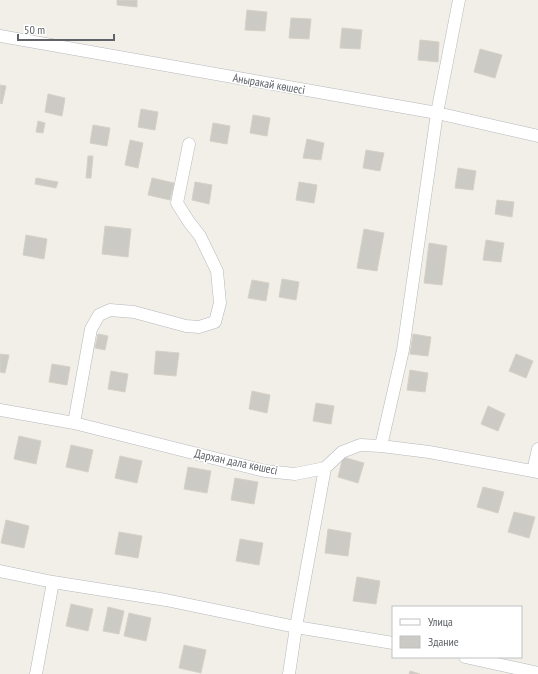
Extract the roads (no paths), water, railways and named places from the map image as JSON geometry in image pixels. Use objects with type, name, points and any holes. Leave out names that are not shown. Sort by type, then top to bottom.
[{"type":"street","points":[[381,446],[403,350],[437,113],[459,0]]},
{"type":"street","name":"Аныракай көшесі","points":[[0,36],[437,113],[538,136]]},
{"type":"street","points":[[74,423],[91,329],[99,315],[110,310],[134,312],[186,326],[199,327],[215,322],[220,302],[217,271],[200,236],[177,203],[189,144]]},
{"type":"street","name":"Дархан дала көшесі","points":[[0,410],[74,423],[265,471],[295,474],[326,468]]},
{"type":"street","points":[[289,674],[296,627],[326,468],[342,452],[360,446],[381,446],[429,452],[536,472],[538,448]]},
{"type":"street","points":[[0,570],[53,582],[166,600],[296,627],[392,643]]},
{"type":"street","points":[[36,674],[53,582]]},
{"type":"street","points":[[470,658],[538,673]]}]
